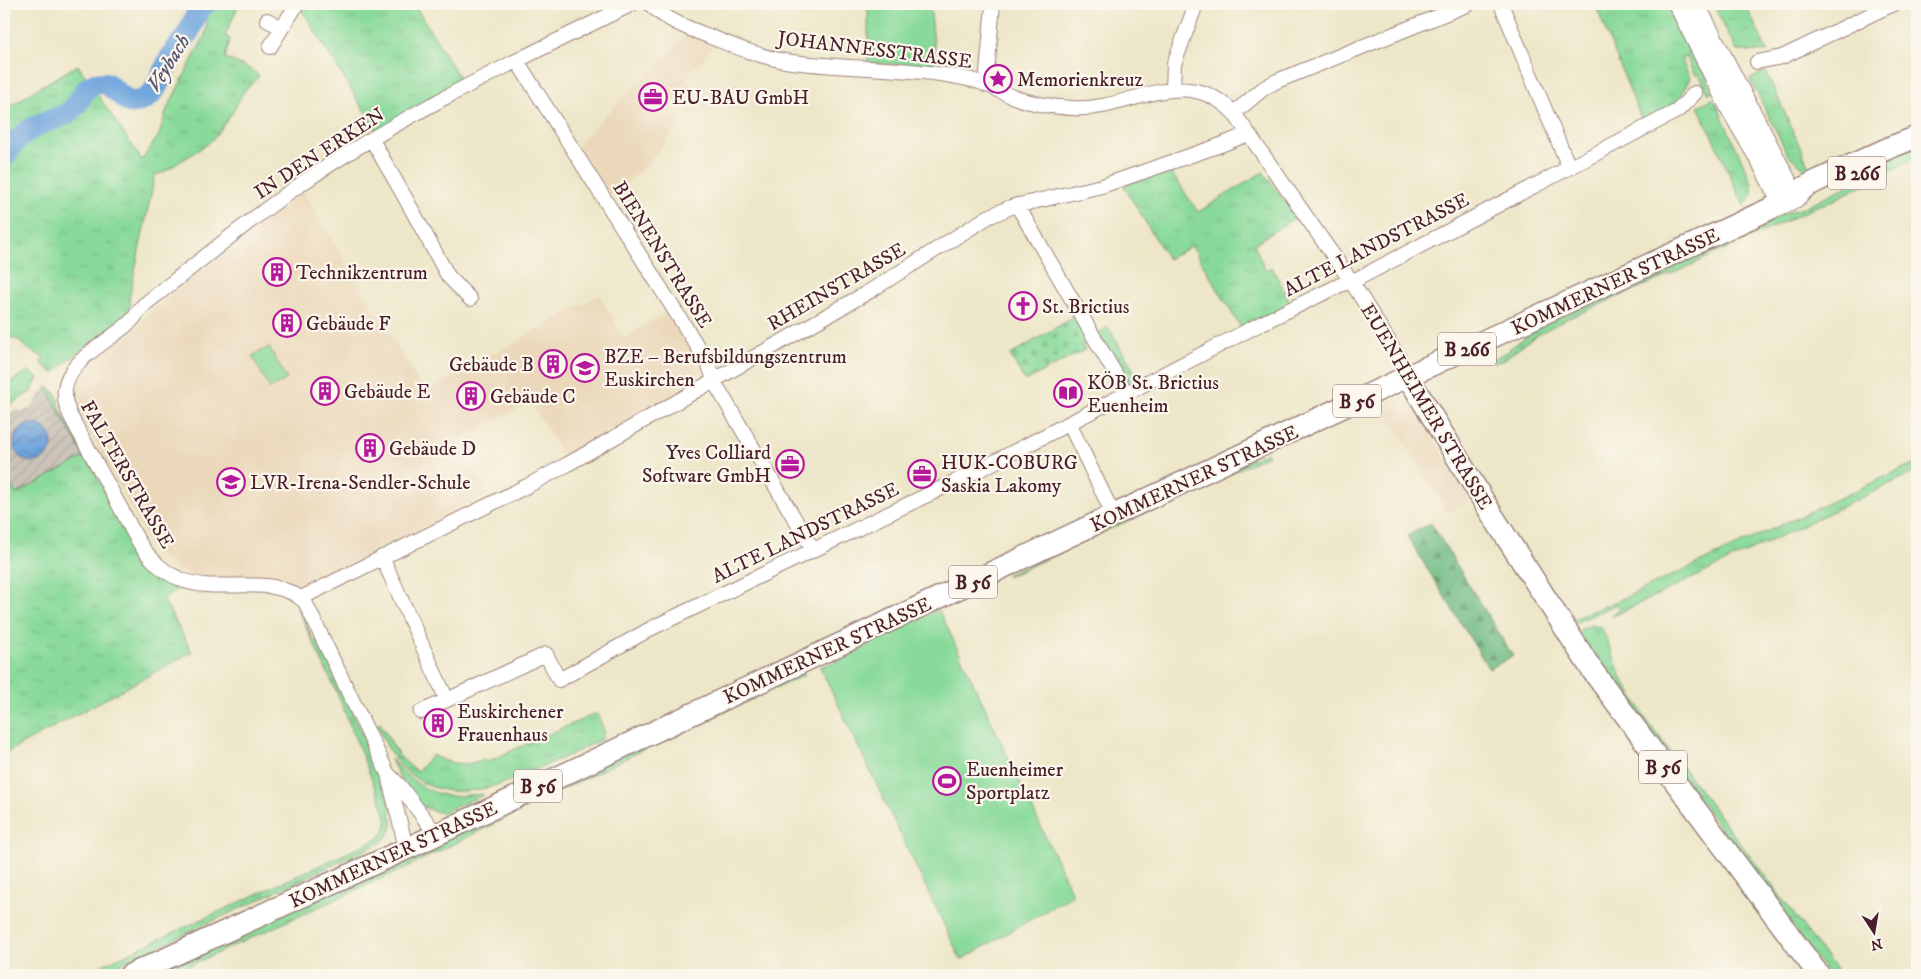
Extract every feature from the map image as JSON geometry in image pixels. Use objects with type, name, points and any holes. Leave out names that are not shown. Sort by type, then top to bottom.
[{"type":"main road","points":[[1678,4],[1753,150],[1789,200]]},
{"type":"main road","points":[[1696,4],[1789,200]]},
{"type":"main road","name":"KOMMERNER STRASSE","points":[[130,975],[436,834],[1789,200],[1808,197],[1823,191],[1916,138]]},
{"type":"main road","points":[[1753,150],[1763,184],[1764,198],[1761,213]]},
{"type":"main road","name":"EUENHEIMER STRASSE","points":[[1408,377],[1494,518],[1592,670],[1819,975]]},
{"type":"street","points":[[270,47],[297,4]]},
{"type":"street","name":"IN DEN ERKEN","points":[[64,385],[72,369],[130,322],[145,304],[302,184],[372,140],[517,61],[632,4]]},
{"type":"street","name":"JOHANNESSTRASSE","points":[[650,4],[672,20],[688,28],[759,54],[784,60],[940,75],[986,84]]},
{"type":"street","points":[[986,84],[993,4]]},
{"type":"street","points":[[1173,89],[1174,64],[1196,4]]},
{"type":"street","points":[[1234,114],[1264,88],[1277,80],[1469,4]]},
{"type":"street","points":[[1501,4],[1569,167]]},
{"type":"street","points":[[1757,62],[1782,57],[1893,4]]},
{"type":"street","points":[[267,20],[282,28]]},
{"type":"street","name":"BIENENSTRASSE","points":[[517,61],[708,363],[714,380],[814,550]]},
{"type":"street","name":"EUENHEIMER STRASSE","points":[[986,84],[1029,102],[1075,109],[1100,107],[1173,89],[1199,92],[1220,102],[1234,114],[1351,281],[1398,356],[1408,377]]},
{"type":"street","name":"ALTE LANDSTRASSE","points":[[447,700],[546,654],[559,680],[652,628],[977,471],[1262,323],[1351,281],[1677,111],[1695,93]]},
{"type":"street","name":"RHEINSTRASSE","points":[[301,598],[529,485],[870,291],[976,223],[1017,205],[1102,186],[1248,134]]},
{"type":"street","points":[[372,140],[408,200],[448,276],[470,299]]},
{"type":"street","points":[[1017,205],[1127,394]]},
{"type":"street","name":"FALTERSTRASSE","points":[[64,385],[64,400],[71,417],[139,541],[159,566],[180,579],[194,584],[276,587],[289,591],[301,598]]},
{"type":"street","points":[[1069,423],[1114,516]]},
{"type":"street","points":[[382,557],[447,700],[421,712]]},
{"type":"street","points":[[301,598],[312,614],[388,774],[436,834]]},
{"type":"street","points":[[388,774],[392,797],[400,818],[406,848]]},
{"type":"shaded area","points":[[686,35],[713,44],[703,62],[701,61],[685,78],[691,84],[669,106],[682,120],[648,164],[610,196],[577,144]]},
{"type":"shaded area","points":[[303,192],[425,392],[599,295],[623,338],[667,312],[700,365],[702,377],[564,457],[530,402],[455,441],[488,495],[304,587],[276,579],[205,577],[183,572],[164,560],[150,543],[75,407],[72,393],[74,381],[80,372],[138,327],[152,309]]},
{"type":"shaded area","points":[[46,387],[84,457],[16,495],[4,472],[4,416],[16,410],[23,412],[32,407]]},
{"type":"shaded area","points":[[1400,394],[1406,395],[1467,493],[1468,501],[1448,513],[1380,403]]},
{"type":"green space","points":[[220,4],[239,4],[225,36],[230,39],[225,58],[252,70],[259,76],[242,94],[233,112],[208,144],[162,173],[155,175],[129,299],[131,304],[126,315],[53,373],[40,362],[44,358],[25,347],[19,340],[4,336],[4,164],[30,135],[73,115],[79,110],[86,95],[93,88],[142,160],[159,135],[167,109],[206,33],[207,18],[212,7]]},
{"type":"green space","points":[[302,4],[414,4],[462,82],[377,132],[300,7]]},
{"type":"green space","points":[[868,4],[930,4],[936,64],[868,63]]},
{"type":"green space","points":[[1595,4],[1674,4],[1712,90],[1709,94],[1699,75],[1695,75],[1686,57],[1681,59],[1690,78],[1677,104],[1643,123]]},
{"type":"green space","points":[[1713,4],[1745,4],[1768,52],[1737,51]]},
{"type":"green space","points":[[78,65],[88,80],[72,102],[59,111],[40,118],[24,127],[4,149],[4,111],[38,88]]},
{"type":"green space","points":[[1766,71],[1812,174],[1788,155],[1750,79]]},
{"type":"green space","points":[[1712,99],[1715,101],[1752,183],[1752,195],[1744,206],[1698,106]]},
{"type":"green space","points":[[1917,145],[1917,157],[1828,203],[1683,269],[1564,320],[1534,337],[1502,361],[1494,363],[1492,359],[1509,351],[1510,348],[1543,325],[1785,213],[1800,209],[1860,180],[1880,164]]},
{"type":"green space","points":[[1169,169],[1198,212],[1263,172],[1296,217],[1254,244],[1265,270],[1272,267],[1291,305],[1241,328],[1192,246],[1168,259],[1123,185]]},
{"type":"green space","points":[[1077,315],[1091,339],[1082,345],[1085,350],[1025,381],[1010,355]]},
{"type":"green space","points":[[1108,327],[1140,381],[1130,385],[1126,383],[1097,334]]},
{"type":"green space","points":[[269,347],[287,379],[270,389],[252,356]]},
{"type":"green space","points":[[29,371],[38,378],[31,392],[4,409],[4,385]]},
{"type":"green space","points":[[46,387],[53,390],[56,395],[60,409],[139,554],[168,580],[183,587],[163,599],[192,652],[4,754],[4,472],[16,494],[84,457]]},
{"type":"green space","points":[[1267,452],[1269,455],[1007,577],[1007,575]]},
{"type":"green space","points":[[1917,462],[1917,471],[1611,617],[1620,609],[1617,604],[1575,623],[1572,619],[1617,601]]},
{"type":"green space","points":[[1431,523],[1513,656],[1489,669],[1407,536]]},
{"type":"green space","points":[[299,607],[313,640],[317,639],[367,743],[392,810],[390,812],[392,826],[389,834],[378,844],[97,975],[81,975],[377,839],[384,830],[387,822],[381,802],[337,693],[297,608]]},
{"type":"green space","name":"Euenheimer Sportplatz","points":[[939,610],[1073,895],[961,960],[820,667],[847,657],[895,629]]},
{"type":"green space","points":[[1592,625],[1602,628],[1621,676],[1646,719],[1840,975],[1828,975],[1578,634],[1581,629]]},
{"type":"green space","points":[[803,671],[804,675],[636,753],[407,867],[169,975],[151,975]]},
{"type":"green space","points":[[597,713],[604,730],[602,739],[524,775],[487,788],[469,791],[451,791],[433,787],[416,779],[396,760],[377,725],[380,723],[399,756],[417,772],[432,755],[445,761],[464,764],[484,759],[486,762]]},
{"type":"green space","points":[[391,759],[410,778],[434,792],[451,796],[483,795],[442,813],[433,811],[421,806],[399,777]]},
{"type":"water","points":[[33,424],[47,429],[52,443],[47,457],[33,462],[19,457],[14,443],[19,429]]},
{"type":"waterway","name":"Veybach","points":[[4,157],[13,145],[29,131],[64,115],[72,109],[91,85],[106,83],[129,102],[138,102],[145,99],[156,88],[170,58],[188,33],[199,10],[205,4]]},
{"type":"place","name":"Memorienkreuz","points":[[998,79]]},
{"type":"place","name":"EU-BAU GmbH","points":[[653,97]]},
{"type":"place","name":"Technikzentrum","points":[[277,272]]},
{"type":"place","name":"St. Brictius","points":[[1023,306]]},
{"type":"place","name":"Gebäude F","points":[[287,323]]},
{"type":"place","name":"Gebäude B","points":[[553,364]]},
{"type":"place","name":"BZE – Berufsbildungszentrum Euskirchen","points":[[585,368]]},
{"type":"place","name":"Gebäude E","points":[[325,391]]},
{"type":"place","name":"KÖB St. Brictius Euenheim","points":[[1068,393]]},
{"type":"place","name":"Gebäude C","points":[[471,396]]},
{"type":"place","name":"Gebäude D","points":[[370,448]]},
{"type":"place","name":"Yves Colliard Software GmbH","points":[[790,464]]},
{"type":"place","name":"HUK-COBURG Saskia Lakomy","points":[[922,474]]},
{"type":"place","name":"LVR-Irena-Sendler-Schule","points":[[231,482]]},
{"type":"place","name":"Euskirchener Frauenhaus","points":[[438,723]]},
{"type":"place","name":"Euenheimer Sportplatz","points":[[947,781]]}]
